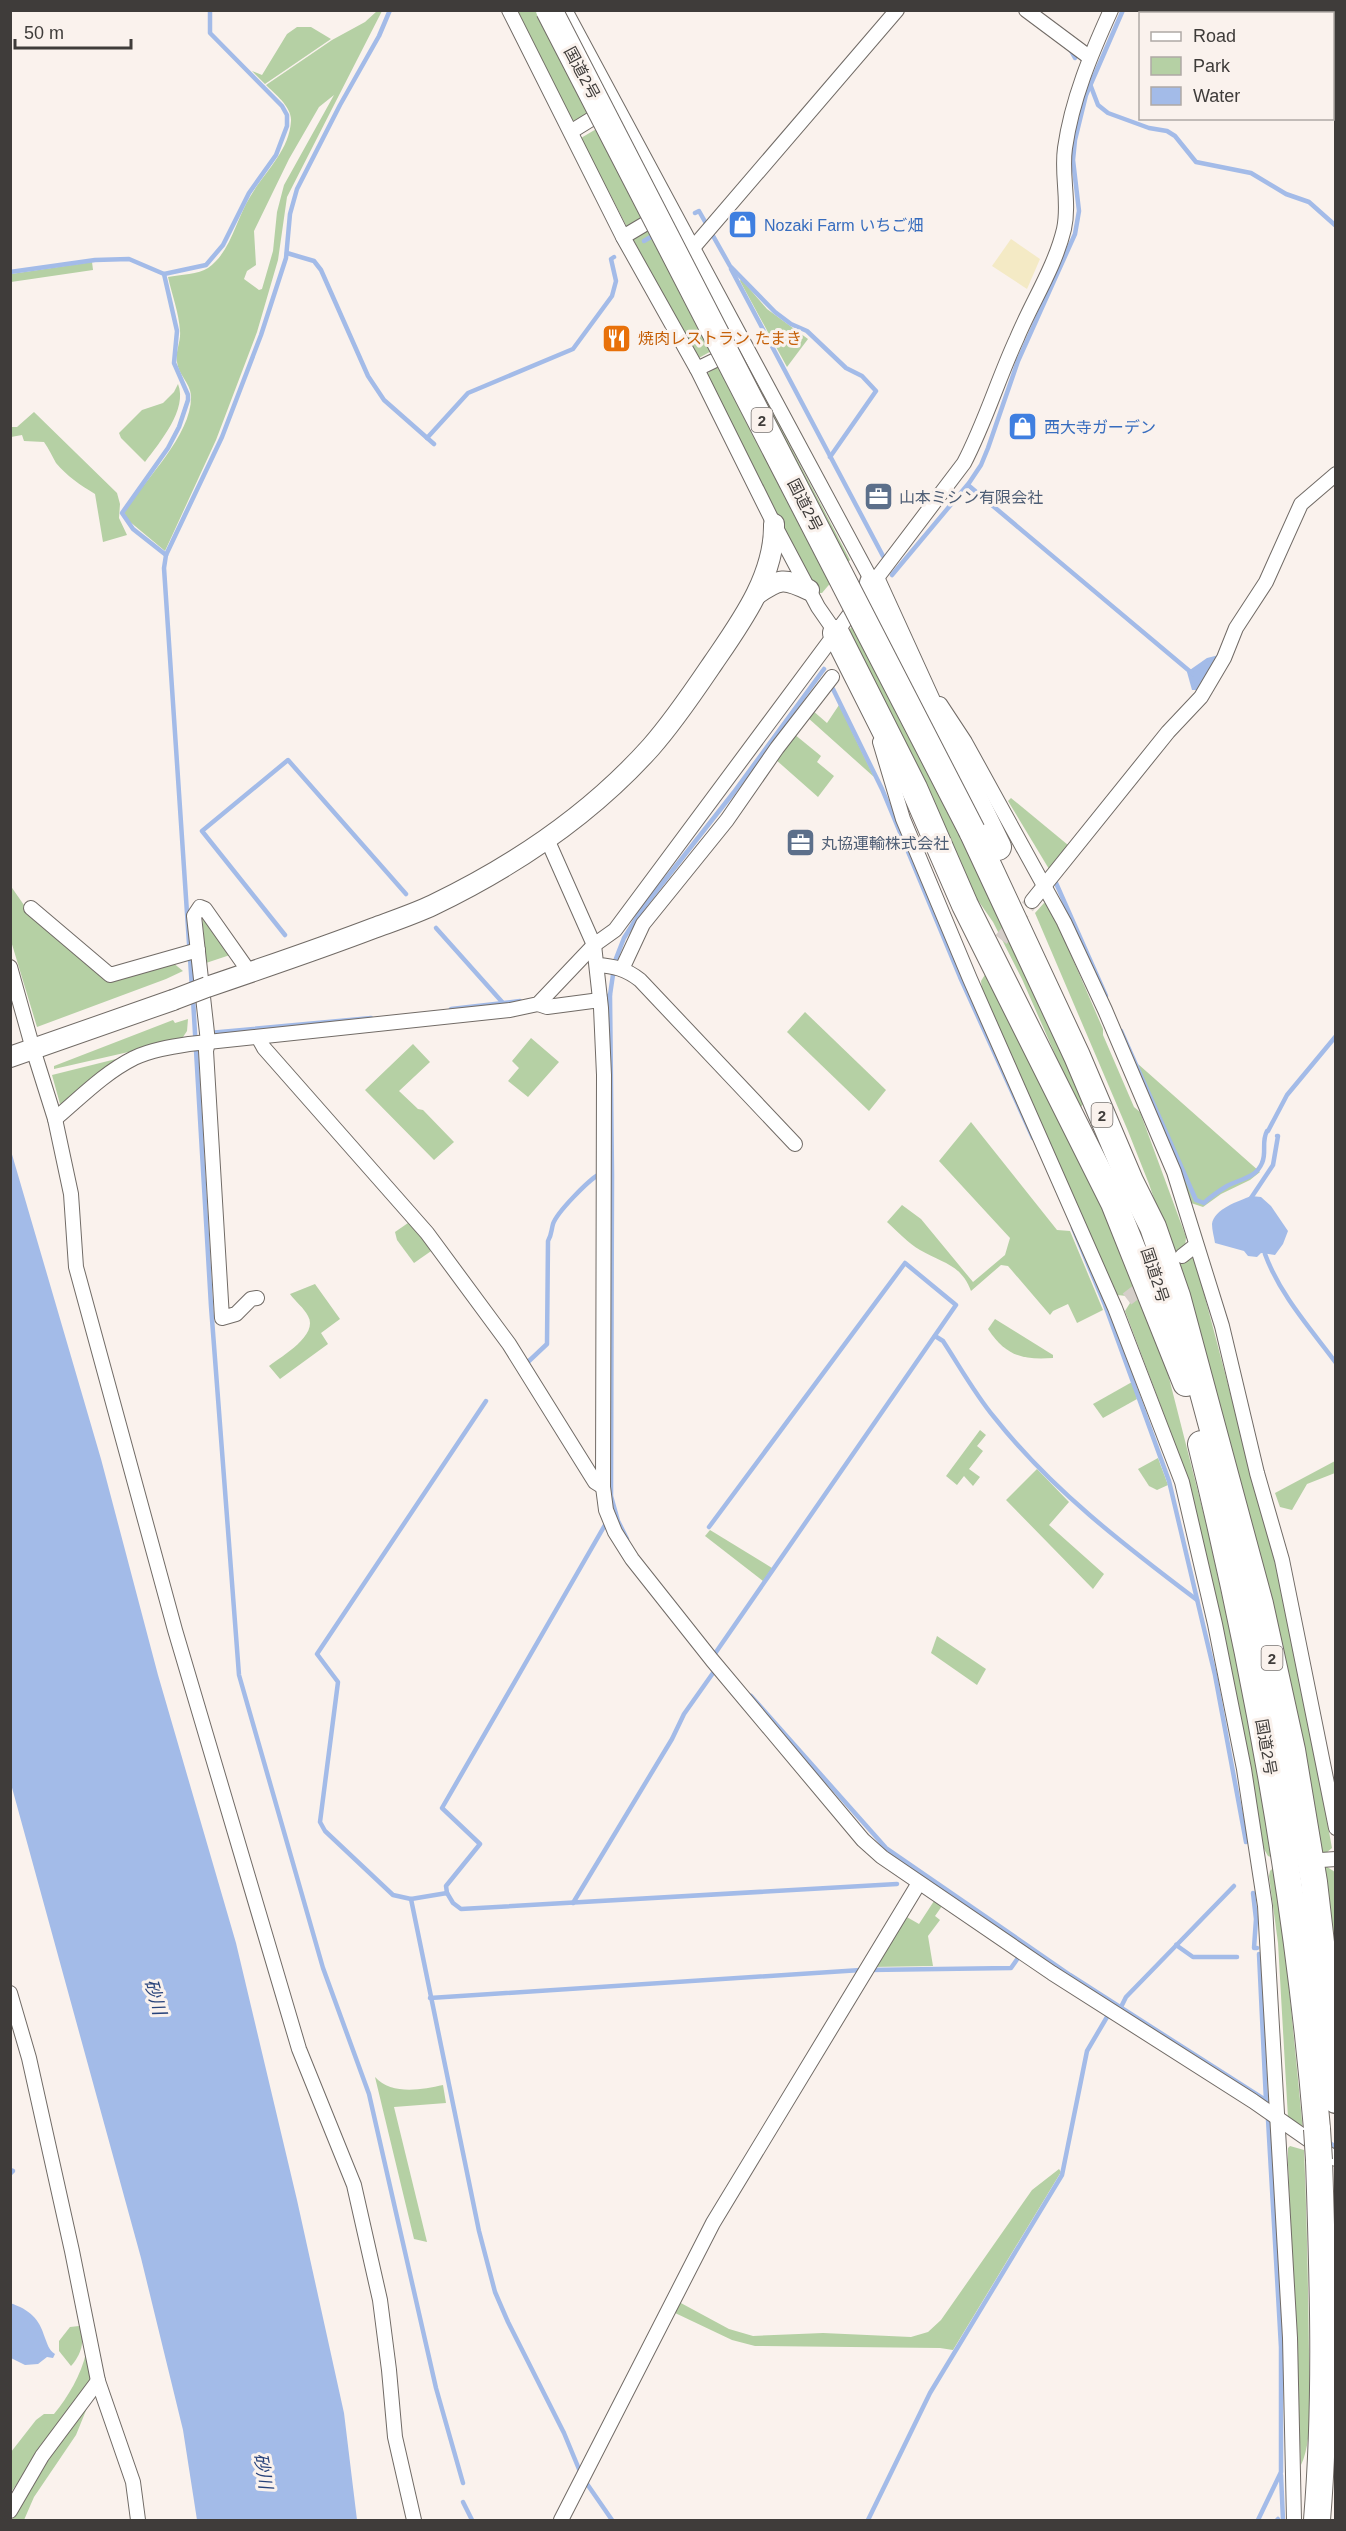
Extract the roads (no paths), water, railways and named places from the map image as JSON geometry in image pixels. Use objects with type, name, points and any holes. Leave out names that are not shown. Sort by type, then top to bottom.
[{"type":"highway","name":"国道2号","points":[[549,10],[972,831],[1153,1227],[1177,1296],[1226,1473],[1260,1604],[1292,1750],[1315,1894],[1329,2012],[1335,2100]]},
{"type":"highway","points":[[873,583],[930,708],[1024,901],[1067,998],[1127,1144],[1153,1227]]},
{"type":"highway","points":[[836,633],[914,788],[965,905],[1114,1203],[1186,1383]]},
{"type":"highway","name":"国道2号","points":[[1052,1003],[1069,1060],[1128,1196],[1165,1304],[1186,1383],[1240,1614],[1269,1760],[1308,2016],[1317,2129],[1327,2160],[1317,2520]]},
{"type":"street","points":[[509,10],[572,131],[623,237],[697,369],[809,590],[836,633]]},
{"type":"street","points":[[565,10],[873,583]]},
{"type":"street","points":[[692,249],[897,10]]},
{"type":"street","points":[[1026,10],[1089,57]]},
{"type":"street","points":[[55,1119],[108,1074],[134,1058],[156,1050],[202,1039],[258,1037],[510,1010],[540,1002],[594,945],[615,930],[964,463],[976,441],[1016,340],[1054,258],[1063,231],[1068,206],[1064,178],[1065,149],[1075,103],[1089,57],[1111,10]]},
{"type":"street","points":[[572,131],[615,105]]},
{"type":"street","points":[[623,237],[670,209]]},
{"type":"street","points":[[697,369],[744,346]]},
{"type":"street","points":[[1032,901],[1168,732],[1201,697],[1224,658],[1236,628],[1266,582],[1301,504],[1335,474]]},
{"type":"street","points":[[10,1057],[250,973],[430,906],[472,885],[547,839],[588,807],[652,747],[698,686],[757,594],[772,551],[774,524]]},
{"type":"street","points":[[757,594],[777,581],[784,580],[809,590]]},
{"type":"street","points":[[910,662],[965,742],[1009,824],[1045,884],[1105,1010],[1174,1172],[1222,1326],[1257,1473],[1282,1560],[1335,1828]]},
{"type":"street","points":[[832,677],[777,748],[727,820],[643,924],[612,967],[600,1000],[604,1075],[603,1487],[606,1510],[615,1532],[632,1559],[705,1651],[863,1840],[882,1857],[919,1883],[1278,2119],[1327,2160]]},
{"type":"street","points":[[864,688],[903,819],[970,979],[1115,1308],[1182,1482],[1240,1746],[1259,1862],[1266,1929],[1291,2349],[1294,2520]]},
{"type":"street","points":[[547,839],[594,945],[612,967],[640,980],[795,1144]]},
{"type":"street","points":[[250,973],[205,909],[200,907],[194,916],[192,952],[202,1039],[206,1051],[222,1318],[236,1314],[251,1299],[257,1298]]},
{"type":"street","points":[[31,908],[110,975],[192,952]]},
{"type":"street","points":[[970,979],[981,965]]},
{"type":"street","points":[[10,967],[55,1119],[71,1194],[76,1267],[175,1630],[299,2049],[354,2185],[380,2300],[390,2370],[394,2437],[414,2520]]},
{"type":"street","points":[[540,1002],[547,1007],[600,1000]]},
{"type":"street","points":[[258,1037],[264,1048],[427,1233],[509,1344],[595,1482],[603,1487]]},
{"type":"street","points":[[1182,1256],[1196,1245]]},
{"type":"street","points":[[1115,1308],[1127,1299]]},
{"type":"street","points":[[1259,1862],[1276,1862]]},
{"type":"street","points":[[561,2520],[714,2223],[919,1883]]},
{"type":"street","points":[[10,1993],[39,2104],[98,2381],[133,2482],[138,2520]]},
{"type":"street","points":[[10,2511],[42,2456],[98,2381]]},
{"type":"water","points":[[1219,655],[1198,690],[1192,690],[1187,672],[1207,658]]},
{"type":"water","name":"砂川","points":[[11,1151],[101,1459],[158,1675],[236,1943],[297,2200],[344,2413],[357,2520],[197,2520],[183,2430],[141,2258],[11,1784]]},
{"type":"water","points":[[1251,1196],[1261,1197],[1271,1206],[1288,1231],[1275,1255],[1261,1253],[1257,1257],[1248,1256],[1244,1251],[1215,1243],[1212,1224],[1217,1214],[1228,1206]]},
{"type":"water","points":[[10,2303],[28,2312],[37,2320],[48,2347],[55,2354],[53,2358],[47,2357],[38,2364],[25,2365],[11,2358]]},
{"type":"waterway","points":[[164,274],[206,265],[223,245],[249,193],[276,155],[287,126],[287,115],[282,106],[210,33],[210,10]]},
{"type":"waterway","points":[[192,988],[164,568],[166,555],[222,437],[261,335],[286,258],[290,214],[297,189],[379,36],[390,10]]},
{"type":"waterway","points":[[892,575],[969,483],[981,465],[988,448],[1018,361],[1075,234],[1079,211],[1073,160],[1075,140],[1086,95],[1123,10]]},
{"type":"waterway","points":[[1070,49],[1075,58]]},
{"type":"waterway","points":[[1090,84],[1098,105],[1108,113],[1149,128],[1167,131],[1175,136],[1196,162],[1251,173],[1286,194],[1309,202],[1336,226]]},
{"type":"waterway","points":[[695,213],[699,211],[730,266],[775,312],[791,324],[807,331],[846,368],[862,376],[876,391],[830,457]]},
{"type":"waterway","points":[[644,241],[654,235]]},
{"type":"waterway","points":[[287,253],[314,261],[321,270],[368,376],[384,400],[434,444]]},
{"type":"waterway","points":[[427,438],[468,393],[573,349],[612,296],[616,281],[611,259],[614,257]]},
{"type":"waterway","points":[[10,272],[95,260],[129,259],[164,274],[177,331],[174,363],[188,400],[179,427],[168,448],[122,513],[133,529],[166,555]]},
{"type":"waterway","points":[[731,269],[883,556]]},
{"type":"waterway","points":[[968,485],[1193,674]]},
{"type":"waterway","points":[[610,995],[615,961],[624,938],[643,908],[734,792],[824,669]]},
{"type":"waterway","points":[[833,689],[882,789],[960,977],[1033,1138]]},
{"type":"waterway","points":[[285,935],[202,831],[288,760],[406,894]]},
{"type":"waterway","points":[[1056,883],[1106,996]]},
{"type":"waterway","points":[[436,928],[503,1003]]},
{"type":"waterway","points":[[608,996],[610,995],[612,1174],[611,1496],[618,1521],[627,1539]]},
{"type":"waterway","points":[[193,999],[211,1306],[239,1675],[323,1968],[369,2094],[436,2388],[463,2483]]},
{"type":"waterway","points":[[451,1009],[520,1001]]},
{"type":"waterway","points":[[209,1033],[371,1018]]},
{"type":"waterway","points":[[1121,1031],[1196,1200],[1204,1203],[1227,1186],[1256,1172],[1263,1159],[1264,1139],[1267,1131]]},
{"type":"waterway","points":[[1268,1131],[1287,1095],[1336,1036]]},
{"type":"waterway","points":[[1251,1198],[1273,1165],[1277,1136]]},
{"type":"waterway","points":[[529,1361],[547,1344],[548,1241],[553,1224],[573,1197],[598,1175]]},
{"type":"waterway","points":[[1073,1228],[1105,1305],[1169,1481],[1215,1675],[1246,1842]]},
{"type":"waterway","points":[[1265,1254],[1287,1297],[1336,1363]]},
{"type":"waterway","points":[[709,1527],[905,1263],[956,1305],[714,1655]]},
{"type":"waterway","points":[[935,1336],[943,1341],[994,1417],[1040,1469],[1116,1537],[1197,1600]]},
{"type":"waterway","points":[[486,1401],[317,1654],[338,1682],[320,1822],[325,1831],[393,1895],[411,1899],[479,2231],[495,2292],[564,2433],[581,2474]]},
{"type":"waterway","points":[[447,1893],[446,1886],[480,1844],[442,1808],[605,1525]]},
{"type":"waterway","points":[[573,1903],[672,1739],[684,1714],[713,1673]]},
{"type":"waterway","points":[[751,1696],[886,1848],[1070,1975],[1267,2101]]},
{"type":"waterway","points":[[411,1899],[447,1893],[453,1903],[461,1909],[897,1884]]},
{"type":"waterway","points":[[1121,2007],[1126,1997],[1234,1886]]},
{"type":"waterway","points":[[1253,1893],[1256,1919],[1254,1948],[1257,1948]]},
{"type":"waterway","points":[[1176,1945],[1193,1957],[1237,1957]]},
{"type":"waterway","points":[[1259,1954],[1266,2101]]},
{"type":"waterway","points":[[869,1970],[1011,1968],[1018,1958]]},
{"type":"waterway","points":[[430,1998],[861,1970]]},
{"type":"waterway","points":[[868,2520],[930,2393],[1062,2175],[1087,2051],[1107,2017]]},
{"type":"waterway","points":[[1258,2520],[1281,2472],[1281,2347],[1268,2119]]},
{"type":"waterway","points":[[1326,2141],[1336,2147]]},
{"type":"waterway","points":[[10,2170],[13,2171],[10,2174]]},
{"type":"waterway","points":[[1281,2475],[1283,2520]]},
{"type":"waterway","points":[[585,2481],[612,2520]]},
{"type":"waterway","points":[[463,2502],[472,2520]]},
{"type":"tunnel","points":[[988,956],[1032,901]]},
{"type":"tunnel","points":[[1127,1299],[1149,1282]]},
{"type":"place","name":"Nozaki Farm いちご畑","points":[[743,225]]},
{"type":"place","name":"焼肉レストラン たまき","points":[[617,338]]},
{"type":"place","name":"西大寺ガーデン","points":[[1023,427]]},
{"type":"place","name":"山本ミシン有限会社","points":[[878,497]]},
{"type":"place","name":"丸協運輸株式会社","points":[[800,843]]}]
